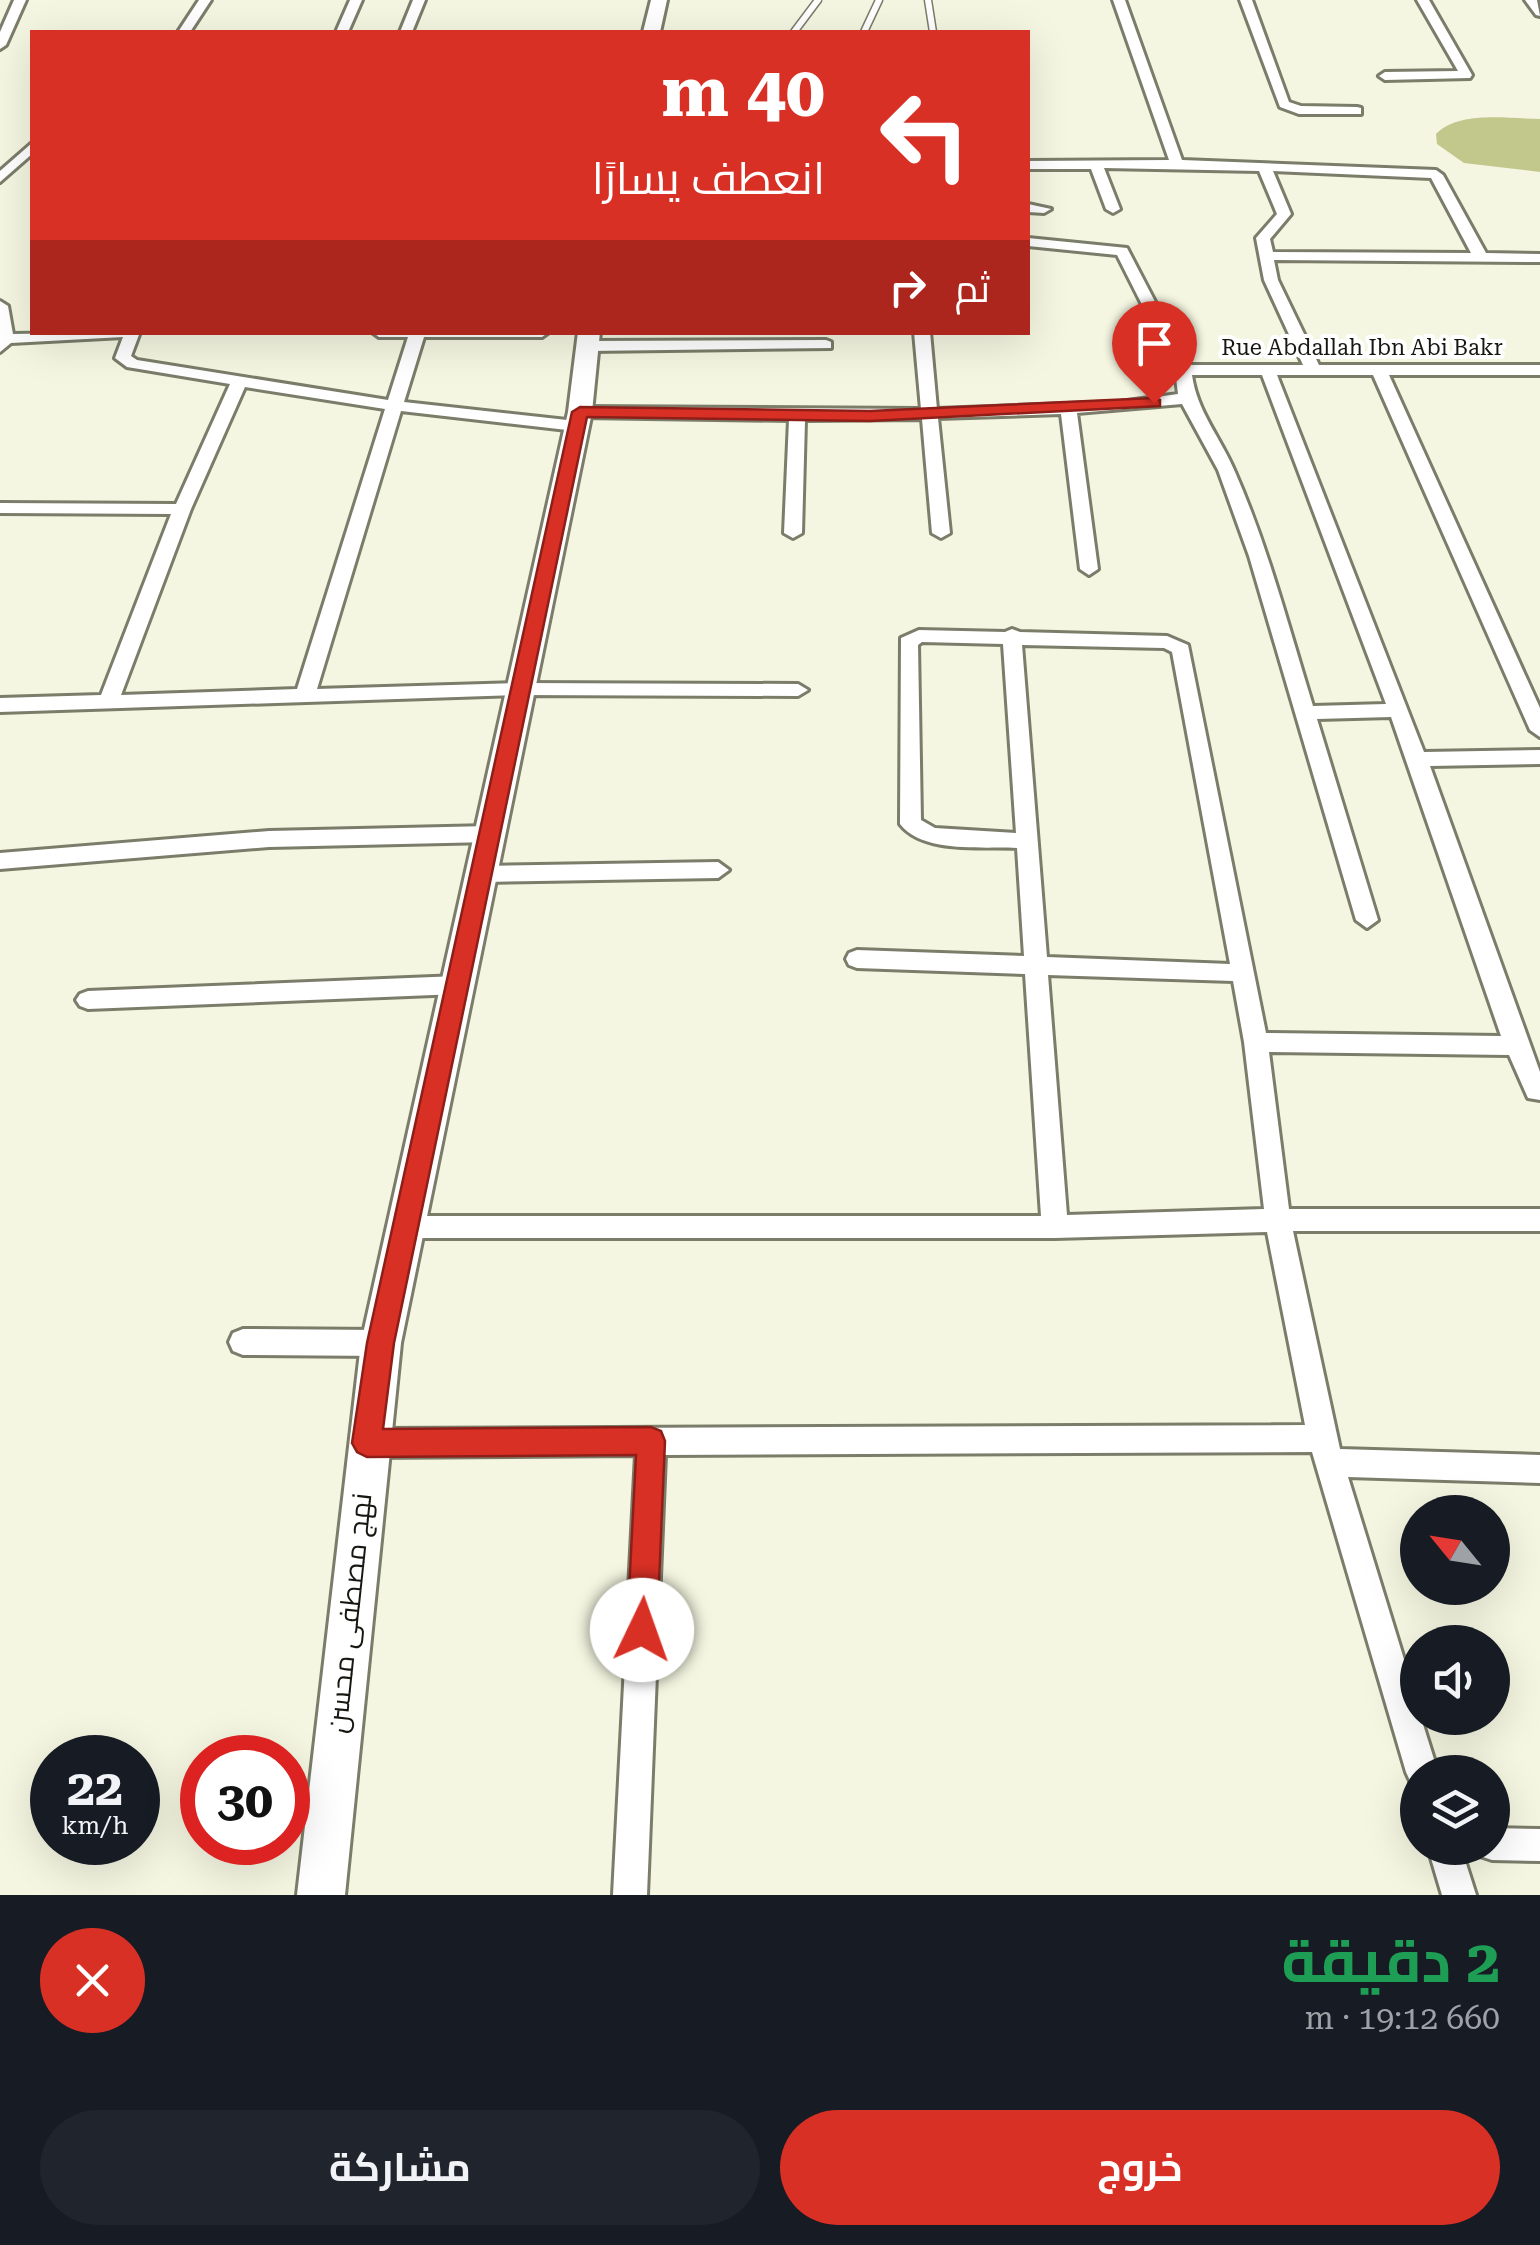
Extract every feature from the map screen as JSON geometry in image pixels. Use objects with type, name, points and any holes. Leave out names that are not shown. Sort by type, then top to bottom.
[{"type":"main road","points":[[652,30],[659,0]]},
{"type":"main road","name":"نهج مصطفى محسن","points":[[321,1895],[380,1343],[483,874],[578,419],[590,339]]},
{"type":"street","points":[[0,45],[20,0]]},
{"type":"street","points":[[185,30],[205,0]]},
{"type":"street","points":[[343,30],[356,0]]},
{"type":"street","points":[[407,30],[418,0]]},
{"type":"street","points":[[1119,0],[1176,164]]},
{"type":"street","points":[[1246,0],[1284,104],[1298,110],[1357,112]]},
{"type":"street","points":[[1386,76],[1466,75],[1423,0]]},
{"type":"street","points":[[1532,0],[1540,13]]},
{"type":"street","points":[[0,178],[30,149]]},
{"type":"street","points":[[1030,165],[1176,164],[1436,175],[1482,260]]},
{"type":"street","points":[[1096,165],[1113,209]]},
{"type":"street","points":[[1264,167],[1284,214],[1263,238],[1266,256],[1282,306],[1314,369]]},
{"type":"street","points":[[1030,242],[1122,251],[1183,370],[1187,398],[1226,470],[1246,521],[1367,920]]},
{"type":"street","points":[[1266,256],[1540,258]]},
{"type":"street","points":[[0,306],[3,343],[96,335]]},
{"type":"street","points":[[130,335],[126,362],[396,406],[578,419],[1068,409],[1187,398]]},
{"type":"street","points":[[305,696],[418,335]]},
{"type":"street","points":[[922,335],[941,533]]},
{"type":"street","points":[[590,339],[826,345]]},
{"type":"street","points":[[1267,368],[1418,759],[1516,1046],[1537,1091]]},
{"type":"street","name":"Rue Abdallah Ibn Abi Bakr","points":[[1183,370],[1540,370]]},
{"type":"street","points":[[1379,370],[1540,730]]},
{"type":"street","points":[[108,702],[182,509],[239,382]]},
{"type":"street","points":[[1068,409],[1090,569]]},
{"type":"street","points":[[793,533],[797,417]]},
{"type":"street","points":[[0,508],[182,509]]},
{"type":"street","points":[[1026,841],[931,835],[912,824],[908,642],[919,636],[1012,636],[1166,642],[1180,649],[1256,1042],[1278,1220],[1325,1450],[1417,1755]]},
{"type":"street","points":[[1012,636],[1055,1227]]},
{"type":"street","points":[[0,705],[519,689],[798,690]]},
{"type":"street","points":[[1304,712],[1398,710]]},
{"type":"street","points":[[1418,759],[1540,757]]},
{"type":"street","points":[[0,861],[269,839],[490,834]]},
{"type":"street","points":[[483,874],[718,870]]},
{"type":"street","points":[[857,958],[1243,973]]},
{"type":"street","points":[[88,1000],[458,985]]},
{"type":"street","points":[[1256,1042],[1516,1046]]},
{"type":"street","points":[[406,1227],[1055,1227],[1278,1220],[1540,1220]]},
{"type":"street","points":[[243,1342],[380,1343]]},
{"type":"street","points":[[630,1895],[651,1441]]},
{"type":"street","points":[[367,1443],[651,1441],[1325,1450],[1540,1470]]},
{"type":"street","points":[[1510,1844],[1540,1845]]},
{"type":"street","points":[[1450,1865],[1459,1895]]},
{"type":"lane","points":[[796,30],[818,0]]},
{"type":"lane","points":[[865,30],[879,0]]},
{"type":"lane","points":[[928,0],[932,30]]},
{"type":"green space","points":[[1485,118],[1540,119],[1540,172],[1464,163],[1437,144],[1436,134],[1458,122]]},
{"type":"route","points":[[642,1630],[651,1441],[367,1443],[380,1343],[580,412],[870,416],[1154,403]]}]
